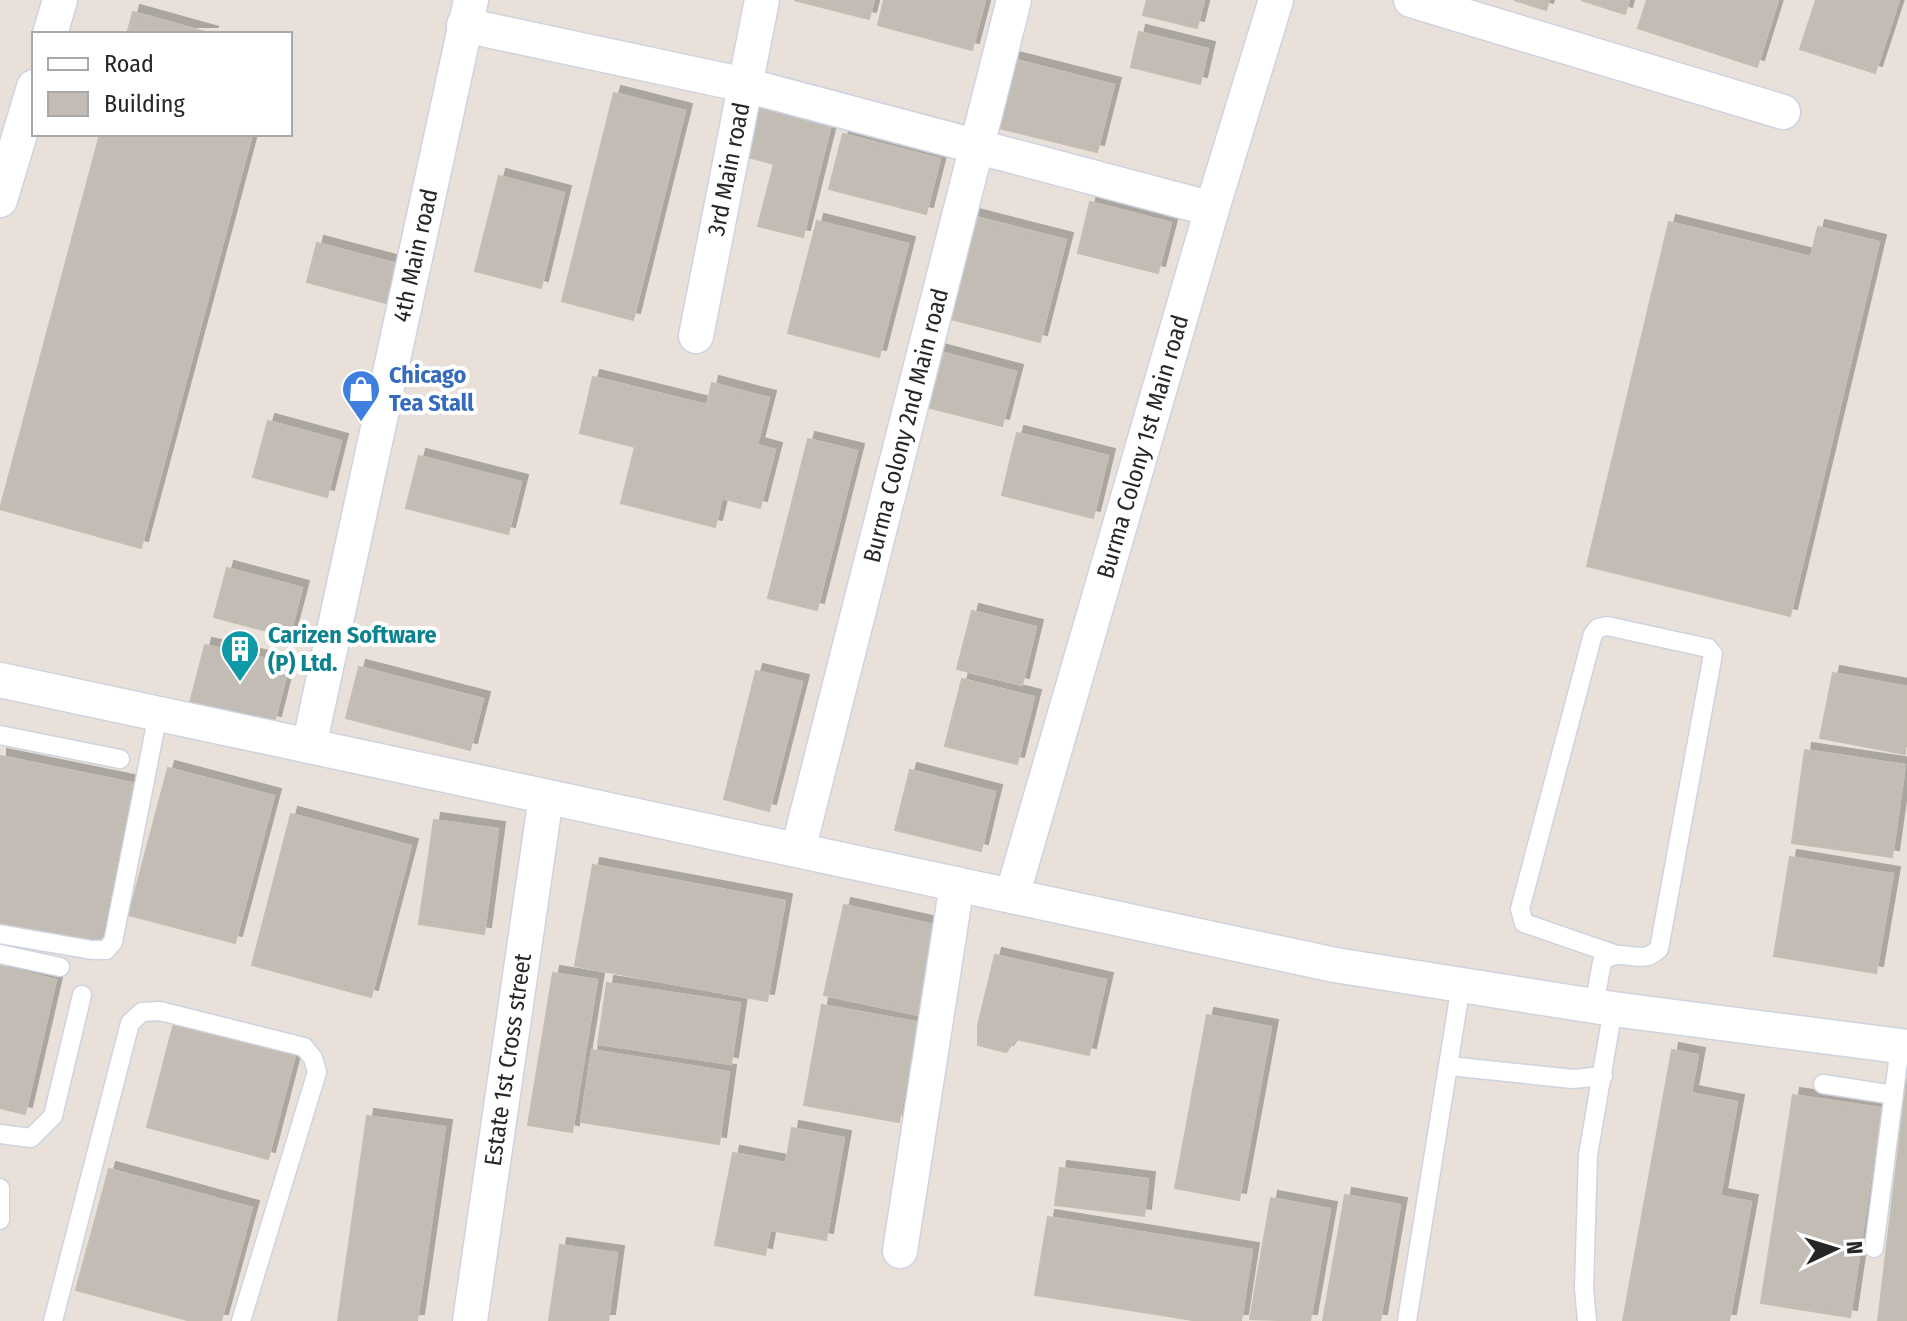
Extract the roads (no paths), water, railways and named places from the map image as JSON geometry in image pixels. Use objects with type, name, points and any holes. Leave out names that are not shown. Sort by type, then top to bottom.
[{"type":"street","points":[[51,32],[60,0]]},
{"type":"street","name":"3rd Main road","points":[[696,336],[762,0]]},
{"type":"street","name":"Burma Colony 2nd Main road","points":[[798,850],[1014,0]]},
{"type":"street","name":"Burma Colony 1st Main road","points":[[1012,896],[1276,0]]},
{"type":"street","points":[[1411,0],[1783,112]]},
{"type":"street","points":[[468,12],[1212,209]]},
{"type":"street","name":"4th Main road","points":[[309,746],[468,12]]},
{"type":"street","points":[[0,200],[32,94]]},
{"type":"street","points":[[0,680],[1335,965],[1604,1008],[1903,1046]]},
{"type":"street","name":"Estate 1st Cross street","points":[[470,1321],[546,797]]},
{"type":"street","points":[[900,1251],[957,884]]},
{"type":"lane","points":[[1587,1321],[1584,1288],[1588,1155],[1603,1076],[1602,962],[1614,954],[1647,956],[1659,949],[1713,654],[1708,648],[1607,626],[1598,628],[1593,634],[1520,909],[1524,923],[1614,954]]},
{"type":"lane","points":[[0,934],[92,950],[106,950],[113,942],[158,714]]},
{"type":"lane","points":[[0,735],[120,759]]},
{"type":"lane","points":[[0,954],[60,967]]},
{"type":"lane","points":[[1407,1321],[1461,985]]},
{"type":"lane","points":[[0,1134],[31,1138],[53,1116],[82,995]]},
{"type":"lane","points":[[56,1320],[130,1023],[142,1012],[160,1011],[304,1047],[313,1058],[317,1072],[241,1321]]},
{"type":"lane","points":[[1874,1248],[1903,1046]]},
{"type":"lane","points":[[1449,1066],[1573,1079],[1603,1076]]},
{"type":"lane","points":[[1823,1084],[1894,1095]]},
{"type":"lane","points":[[0,1188],[0,1220]]},
{"type":"place","name":"Chicago Tea Stall","points":[[361,423]]},
{"type":"place","name":"Carizen Software (P) Ltd.","points":[[240,683]]}]
